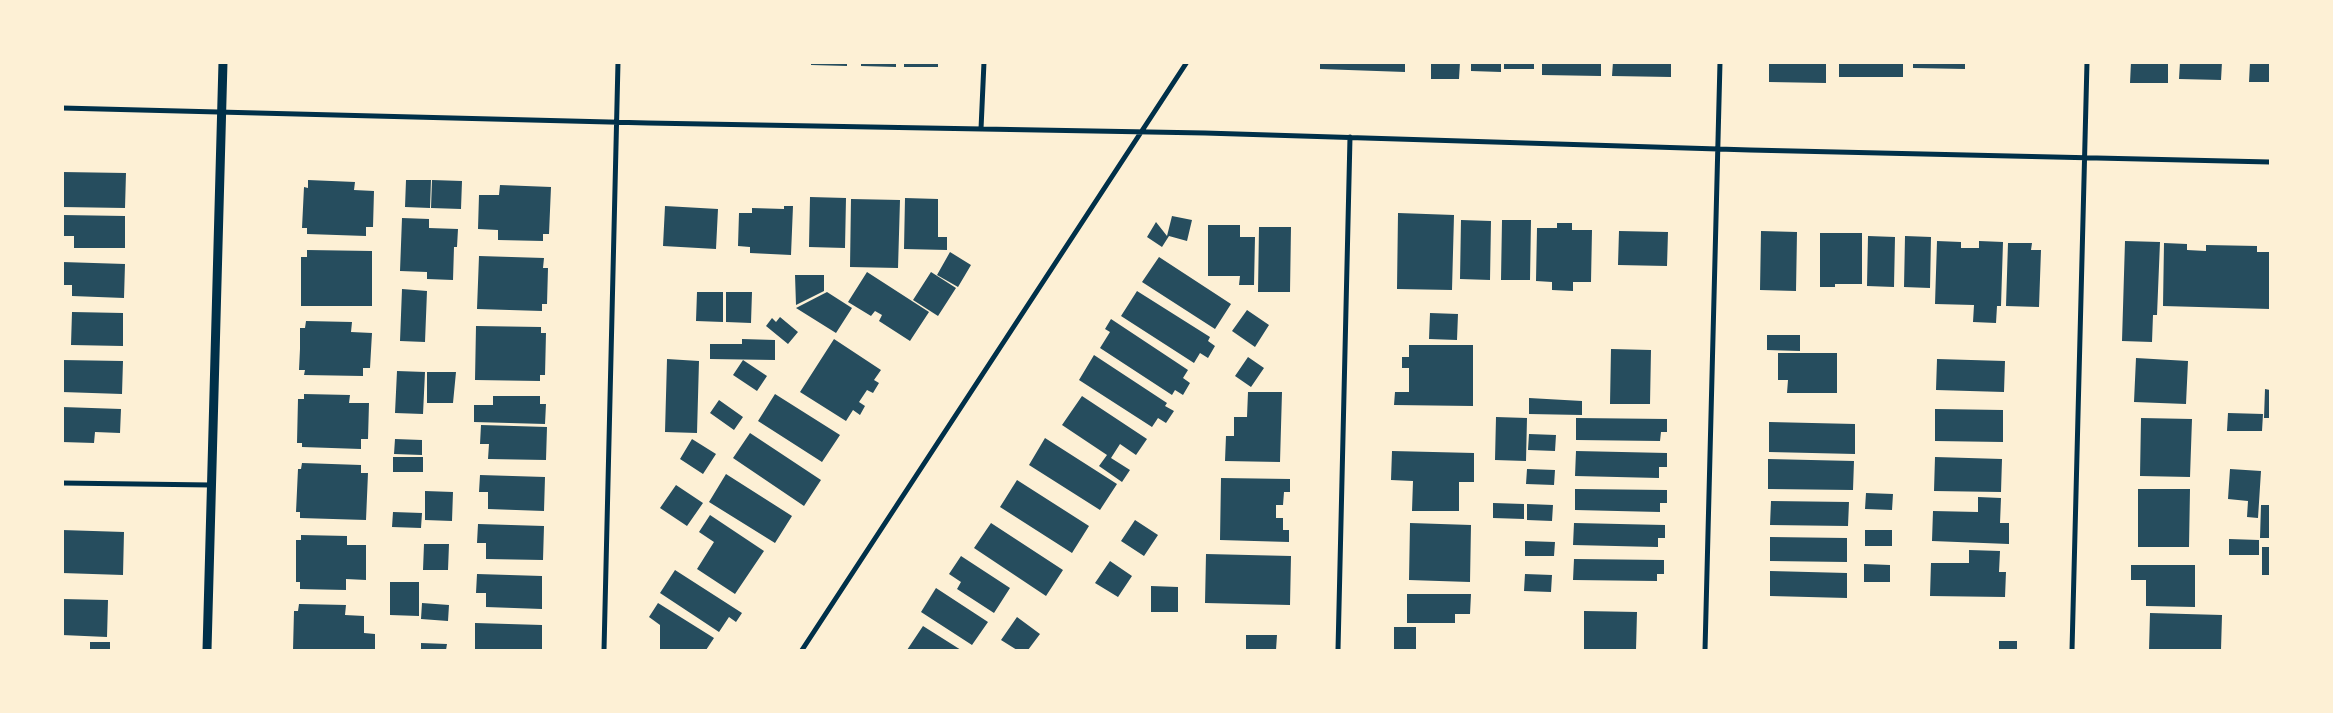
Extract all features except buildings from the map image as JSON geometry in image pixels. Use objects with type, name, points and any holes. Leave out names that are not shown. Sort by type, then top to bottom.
[{"type":"street","points":[[207,650],[223,62]]},
{"type":"street","points":[[604,650],[618,62]]},
{"type":"street","points":[[981,129],[984,62]]},
{"type":"street","points":[[802,650],[1187,62]]},
{"type":"street","points":[[1705,650],[1720,62]]},
{"type":"street","points":[[2072,650],[2087,62]]},
{"type":"street","points":[[62,108],[617,122],[1350,137],[1717,149],[2270,162]]},
{"type":"street","points":[[1338,650],[1350,137]]},
{"type":"street","points":[[62,483],[211,485]]}]
